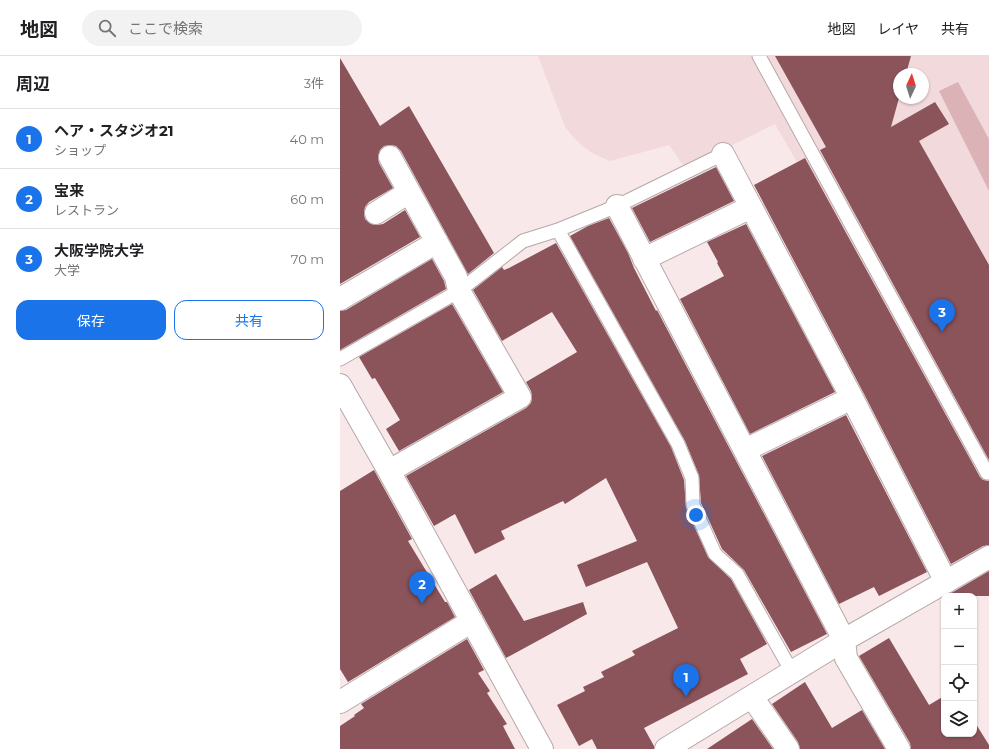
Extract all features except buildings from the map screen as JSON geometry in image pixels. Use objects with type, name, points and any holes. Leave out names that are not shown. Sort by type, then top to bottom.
[{"type":"street","points":[[723,154],[852,398],[946,582]]},
{"type":"street","points":[[389,471],[520,397],[459,291],[456,277],[390,157]]},
{"type":"street","points":[[376,213],[410,192]]},
{"type":"street","points":[[617,206],[844,640],[846,658],[899,749]]},
{"type":"street","points":[[644,259],[751,207]]},
{"type":"street","points":[[340,299],[437,242]]},
{"type":"street","points":[[340,385],[542,749]]},
{"type":"street","points":[[745,450],[852,398]]},
{"type":"street","points":[[666,749],[844,640],[989,557]]},
{"type":"street","points":[[340,702],[472,621]]},
{"type":"street","points":[[752,697],[788,749]]},
{"type":"lane","points":[[755,56],[987,473]]},
{"type":"lane","points":[[340,359],[459,291],[524,241],[558,230],[617,206],[723,154]]},
{"type":"lane","points":[[558,230],[678,444],[692,478],[693,505],[715,554],[737,574],[792,672]]},
{"type":"shaded area","points":[[538,56],[989,56],[989,495],[775,124],[685,168],[669,145],[610,161],[594,154],[574,138],[565,127]]},
{"type":"shaded area","points":[[958,82],[989,139],[989,191],[939,91]]},
{"type":"place","name":"大阪学院大学","points":[[942,332]]},
{"type":"place","name":"宝来","points":[[422,604]]},
{"type":"place","name":"ヘア・スタジオ21","points":[[686,697]]}]
